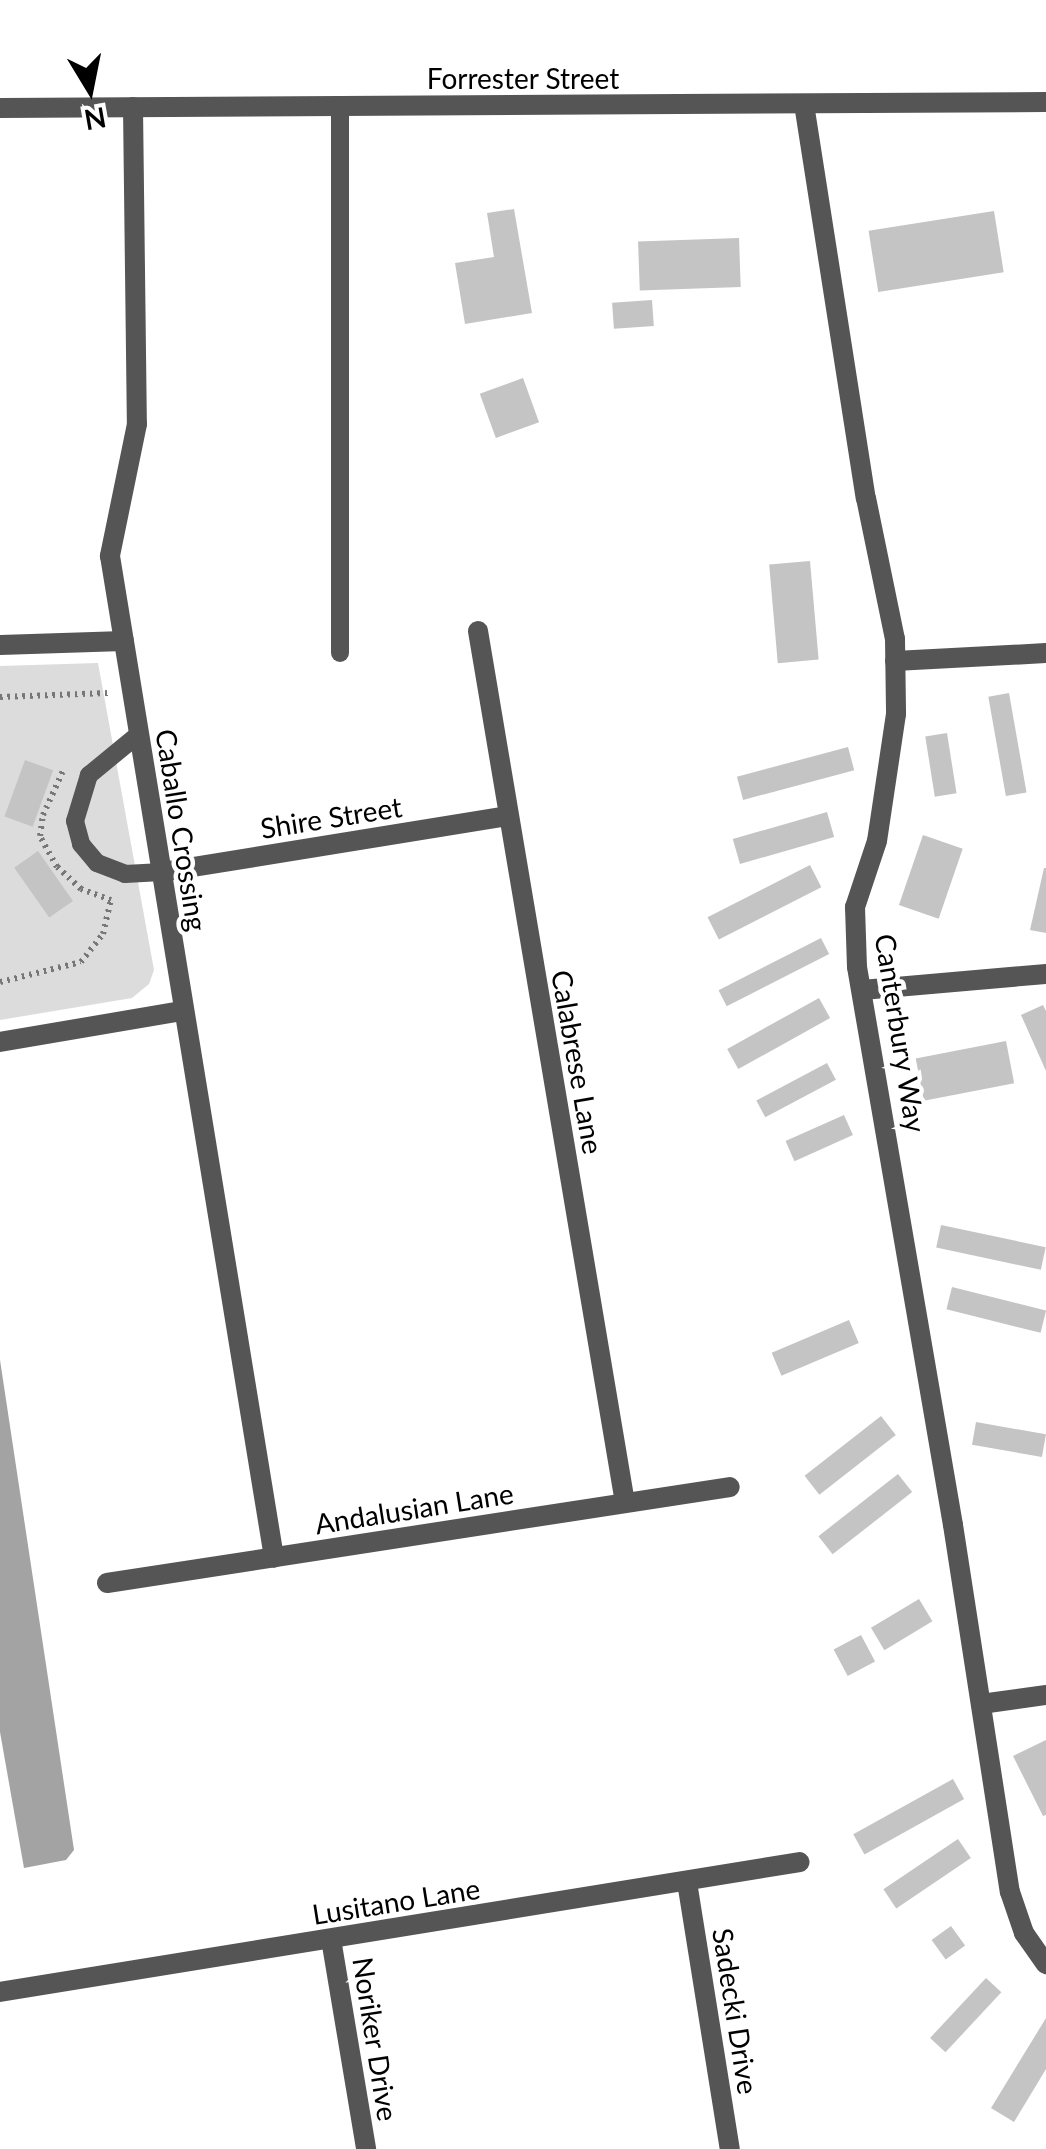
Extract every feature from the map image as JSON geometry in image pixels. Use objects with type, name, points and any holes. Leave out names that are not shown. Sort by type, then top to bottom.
[{"type":"street","name":"Forrester Street","points":[[0,108],[1046,102]]},
{"type":"street","name":"Canterbury Way","points":[[804,104],[895,661],[896,714],[877,841],[856,906],[857,967],[1010,1892],[1024,1933],[1046,1964]]},
{"type":"street","name":"Caballo Crossing","points":[[133,107],[137,424],[110,556],[274,1558]]},
{"type":"street","name":"Calabrese Lane","points":[[478,631],[625,1503]]},
{"type":"street","points":[[0,645],[124,641]]},
{"type":"street","points":[[895,661],[1046,653]]},
{"type":"street","name":"Shire Street","points":[[162,872],[508,816]]},
{"type":"street","points":[[862,990],[1046,974]]},
{"type":"street","points":[[0,1042],[182,1011]]},
{"type":"street","name":"Andalusian Lane","points":[[107,1584],[730,1488]]},
{"type":"street","points":[[981,1704],[1046,1695]]},
{"type":"street","name":"Lusitano Lane","points":[[0,1992],[800,1862]]},
{"type":"street","name":"Sadecki Drive","points":[[687,1882],[730,2149]]},
{"type":"street","name":"Noriker Drive","points":[[331,1939],[366,2149]]},
{"type":"lane","points":[[340,106],[340,653]]},
{"type":"lane","points":[[139,734],[89,775],[75,821],[81,844],[97,864],[125,874],[162,872]]},
{"type":"shaded area","points":[[98,663],[154,970],[149,984],[132,998],[0,1020],[0,666]]},
{"type":"shaded area","points":[[0,1360],[74,1850],[66,1860],[24,1868],[0,1732]]},
{"type":"building","points":[[514,209],[532,313],[465,324],[455,263],[494,257],[487,213]]},
{"type":"building","points":[[994,211],[1004,272],[878,292],[869,231]]},
{"type":"building","points":[[739,238],[741,287],[640,290],[638,242]]},
{"type":"building","points":[[652,300],[654,326],[614,329],[612,303]]},
{"type":"building","points":[[523,378],[539,422],[496,438],[480,394]]},
{"type":"building","points":[[810,561],[819,660],[778,663],[769,565]]},
{"type":"building","points":[[1009,693],[1027,792],[1006,796],[988,697]]},
{"type":"building","points":[[947,733],[957,793],[935,797],[925,736]]},
{"type":"building","points":[[848,747],[854,770],[743,800],[737,777]]},
{"type":"building","points":[[25,760],[53,770],[33,827],[4,816]]},
{"type":"building","points":[[827,812],[834,837],[740,864],[733,839]]},
{"type":"building","points":[[923,835],[963,849],[939,919],[899,905]]},
{"type":"building","points":[[38,851],[73,901],[49,918],[14,868]]},
{"type":"building","points":[[810,865],[821,887],[719,939],[708,917]]},
{"type":"building","points":[[1046,868],[1046,933],[1030,930]]},
{"type":"building","points":[[821,938],[829,954],[727,1006],[719,990]]},
{"type":"building","points":[[819,998],[830,1018],[738,1069],[727,1049]]},
{"type":"building","points":[[1043,1005],[1046,1011],[1046,1071],[1021,1015]]},
{"type":"building","points":[[1006,1041],[1014,1083],[924,1101],[916,1059]]},
{"type":"building","points":[[827,1063],[836,1080],[765,1117],[756,1101]]},
{"type":"building","points":[[844,1115],[853,1135],[794,1161],[786,1141]]},
{"type":"building","points":[[941,1225],[1046,1247],[1041,1270],[936,1247]]},
{"type":"building","points":[[952,1287],[1046,1310],[1041,1333],[946,1309]]},
{"type":"building","points":[[849,1320],[859,1343],[781,1376],[772,1353]]},
{"type":"building","points":[[881,1416],[896,1435],[819,1495],[805,1476]]},
{"type":"building","points":[[976,1422],[1046,1434],[1042,1457],[972,1445]]},
{"type":"building","points":[[898,1474],[912,1492],[833,1554],[818,1536]]},
{"type":"building","points":[[919,1599],[932,1621],[884,1650],[871,1628]]},
{"type":"building","points":[[861,1635],[875,1661],[848,1676],[834,1650]]},
{"type":"building","points":[[1046,1740],[1046,1815],[1043,1816],[1013,1756]]},
{"type":"building","points":[[953,1779],[964,1799],[864,1854],[853,1834]]},
{"type":"building","points":[[958,1839],[971,1858],[896,1908],[883,1889]]},
{"type":"building","points":[[951,1926],[965,1945],[946,1960],[932,1940]]},
{"type":"building","points":[[986,1978],[1001,1992],[945,2052],[930,2038]]},
{"type":"building","points":[[1046,2018],[1046,2069],[1014,2122],[991,2108]]}]
